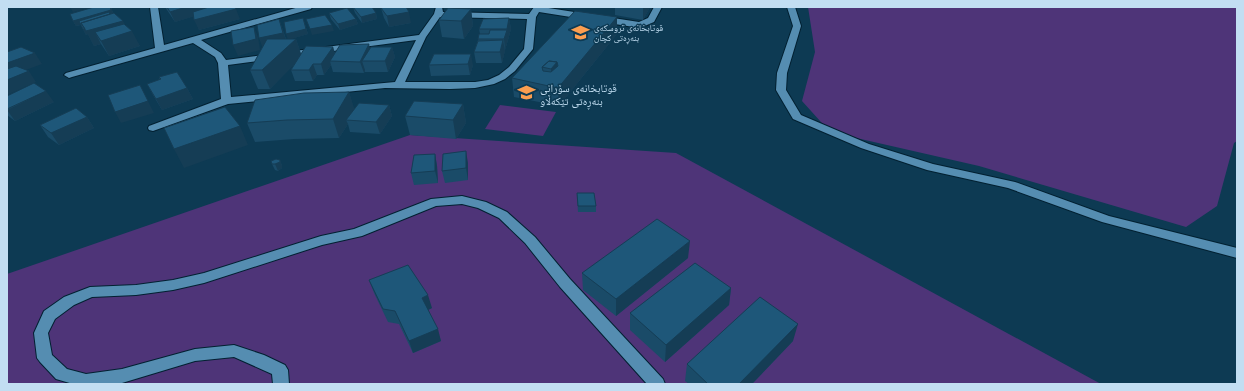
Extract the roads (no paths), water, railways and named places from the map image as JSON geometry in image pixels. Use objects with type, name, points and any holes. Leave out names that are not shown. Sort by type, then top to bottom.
[{"type":"street","points":[[154,7],[160,48]]},
{"type":"street","points":[[69,75],[308,7]]},
{"type":"street","points":[[398,86],[436,9],[536,11],[640,25],[651,20],[658,7]]},
{"type":"street","points":[[791,7],[796,26],[782,73],[781,90],[797,117],[865,146],[931,167],[1011,185],[1106,219],[1237,254]]},
{"type":"street","points":[[153,128],[226,101],[385,86],[475,85],[491,82],[502,77],[512,69],[528,49],[536,11]]},
{"type":"street","points":[[223,63],[422,37]]},
{"type":"street","points":[[193,39],[218,55],[223,63],[226,101]]},
{"type":"street","points":[[281,384],[280,370],[234,350],[195,355],[122,376],[86,381],[62,374],[45,358],[40,333],[49,315],[69,301],[90,292],[136,290],[173,285],[204,278],[321,242],[357,233],[435,202],[462,200],[482,204],[503,216],[530,240],[565,283],[657,384]]},
{"type":"place","name":"قوتابخانەی تروسکەی بنەڕەتی کچان","points":[[581,32]]},
{"type":"place","name":"قوتابخانەی سۆرانی بنەڕەتی تێکەڵاو","points":[[527,93]]}]
